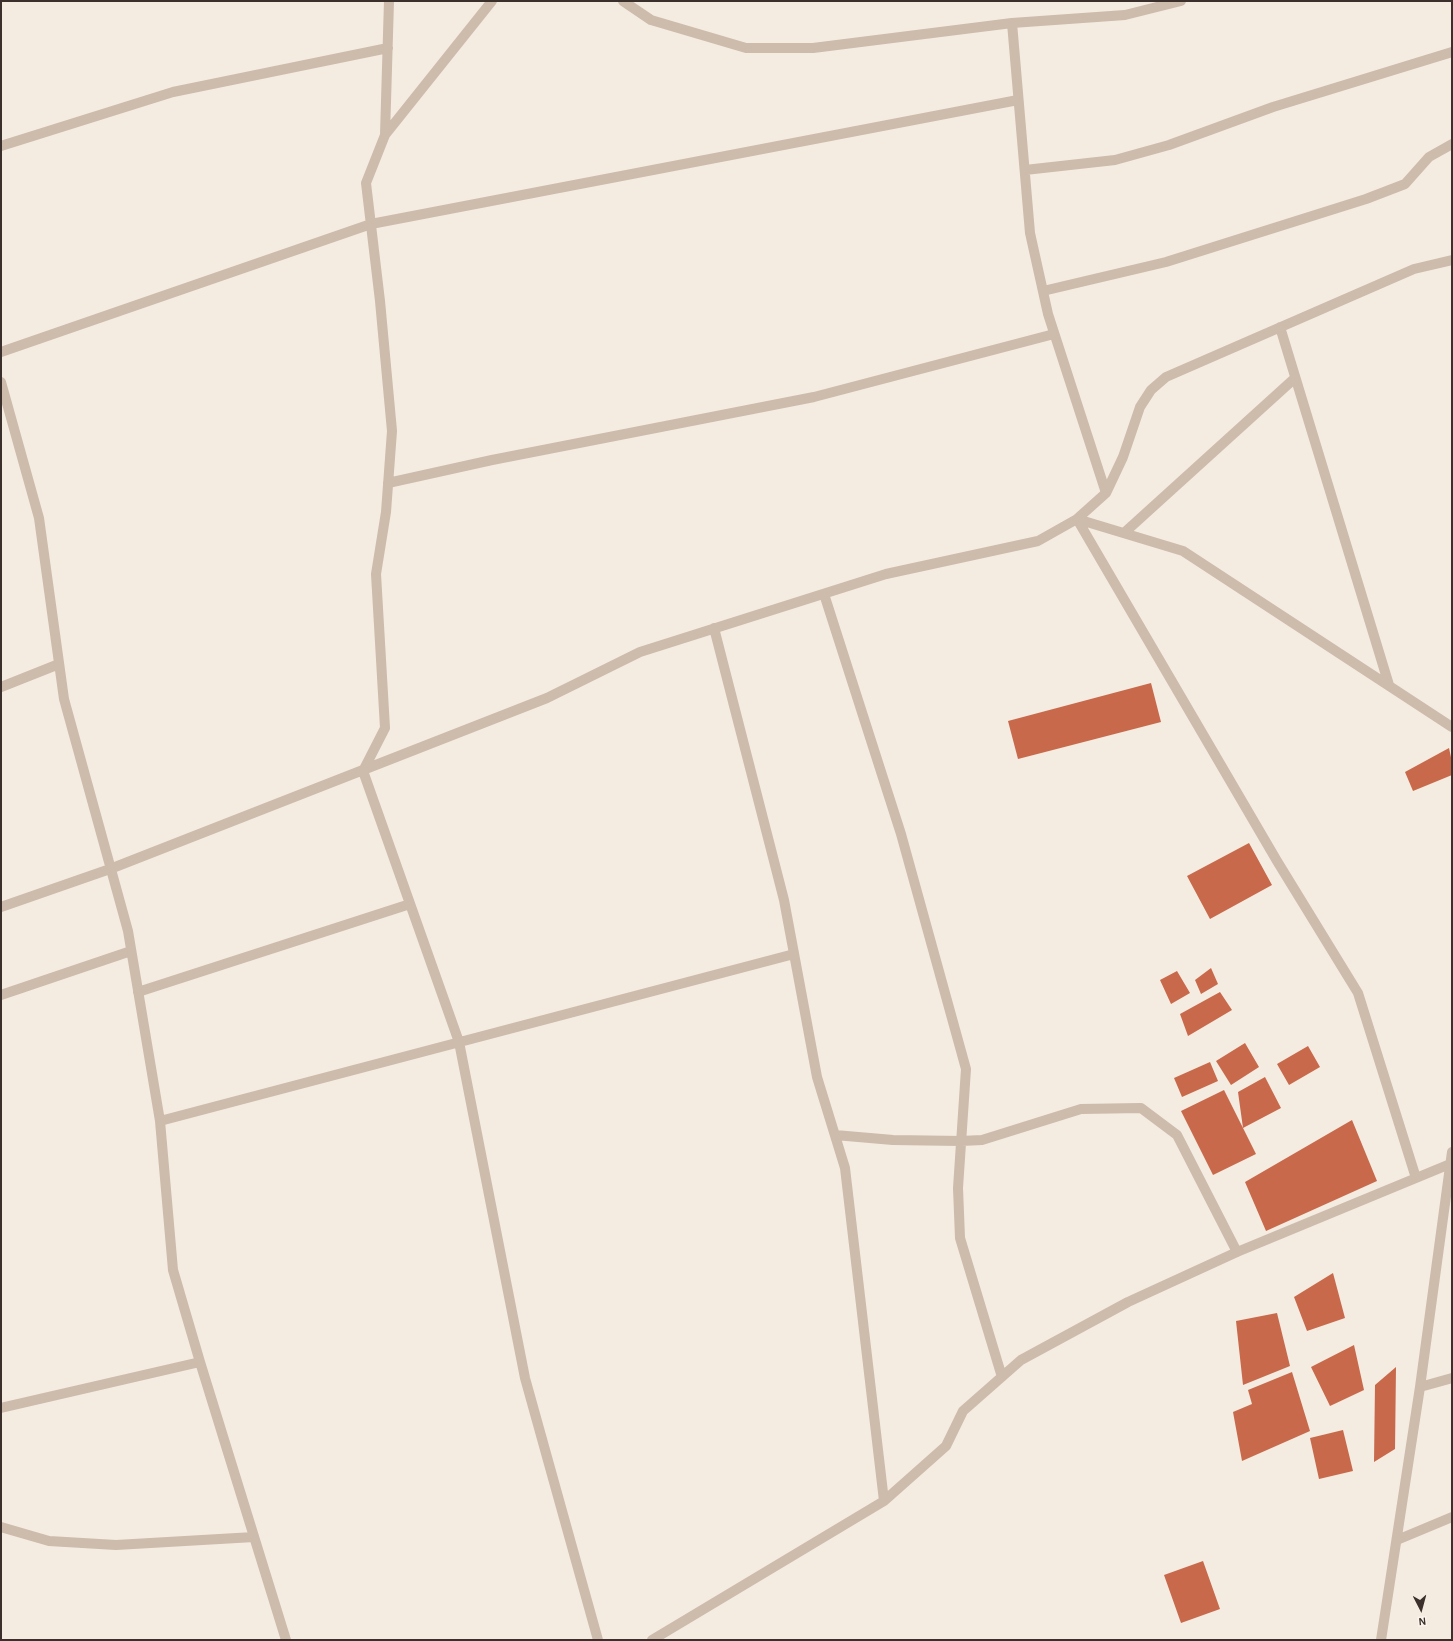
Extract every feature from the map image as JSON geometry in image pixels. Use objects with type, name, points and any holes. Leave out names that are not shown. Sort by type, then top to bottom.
[{"type":"street","points":[[385,135],[389,1]]},
{"type":"street","points":[[492,1],[385,135],[366,183],[380,301],[392,431],[386,512],[376,574],[385,728],[363,770],[459,1042],[525,1378],[598,1640]]},
{"type":"street","points":[[623,1],[651,20],[746,48],[813,48],[1012,23],[1125,15],[1181,1]]},
{"type":"street","points":[[1012,23],[1030,233],[1054,334],[1106,493]]},
{"type":"street","points":[[1,146],[174,92],[388,48]]},
{"type":"street","points":[[1025,170],[1115,160],[1169,145],[1273,107],[1452,52]]},
{"type":"street","points":[[1,352],[371,224],[1018,100]]},
{"type":"street","points":[[1043,291],[1166,262],[1366,199],[1405,184],[1429,158],[1452,144]]},
{"type":"street","points":[[1,908],[110,869],[547,698],[640,652],[886,574],[1038,541],[1077,519],[1106,493],[1123,457],[1140,407],[1151,390],[1166,377],[1414,269],[1452,260]]},
{"type":"street","points":[[1280,327],[1389,686]]},
{"type":"street","points":[[388,483],[492,460],[814,397],[1054,334]]},
{"type":"street","points":[[1124,533],[1295,378]]},
{"type":"street","points":[[1,382],[39,518],[64,699],[128,931],[160,1121],[173,1270],[286,1640]]},
{"type":"street","points":[[1077,519],[1183,551],[1452,727]]},
{"type":"street","points":[[1077,519],[1277,861],[1358,993],[1416,1178]]},
{"type":"street","points":[[824,594],[901,834],[966,1069],[958,1188],[960,1238],[1002,1377]]},
{"type":"street","points":[[714,628],[784,900],[817,1077],[845,1168],[884,1501]]},
{"type":"street","points":[[1,687],[59,664]]},
{"type":"street","points":[[138,992],[410,904]]},
{"type":"street","points":[[1,995],[131,951]]},
{"type":"street","points":[[160,1121],[794,954]]},
{"type":"street","points":[[835,1135],[893,1140],[982,1140],[1081,1109],[1141,1108],[1177,1135],[1237,1252]]},
{"type":"street","points":[[1381,1640],[1420,1386],[1452,1152]]},
{"type":"street","points":[[652,1640],[884,1501],[946,1446],[964,1411],[1021,1360],[1128,1302],[1237,1252],[1450,1164]]},
{"type":"street","points":[[1443,1210],[1452,1219]]},
{"type":"street","points":[[1,1408],[200,1362]]},
{"type":"street","points":[[1420,1386],[1452,1378]]},
{"type":"street","points":[[1397,1540],[1452,1517]]},
{"type":"street","points":[[1,1527],[49,1541],[116,1545],[254,1537]]},
{"type":"building","points":[[1151,683],[1161,722],[1018,759],[1008,721]]},
{"type":"building","points":[[1449,748],[1452,762],[1452,775],[1413,791],[1405,772]]},
{"type":"building","points":[[1249,843],[1272,885],[1210,919],[1187,876]]},
{"type":"building","points":[[1211,968],[1218,984],[1201,994],[1195,980]]},
{"type":"building","points":[[1177,971],[1190,993],[1171,1004],[1160,980]]},
{"type":"building","points":[[1220,992],[1232,1010],[1188,1036],[1180,1014]]},
{"type":"building","points":[[1245,1043],[1259,1067],[1231,1085],[1216,1061]]},
{"type":"building","points":[[1308,1046],[1320,1067],[1289,1085],[1277,1064]]},
{"type":"building","points":[[1210,1062],[1218,1081],[1182,1097],[1174,1078]]},
{"type":"building","points":[[1265,1077],[1281,1108],[1243,1128],[1238,1092]]},
{"type":"building","points":[[1224,1090],[1256,1154],[1213,1175],[1181,1111]]},
{"type":"building","points":[[1352,1120],[1377,1181],[1266,1231],[1245,1182]]},
{"type":"building","points":[[1333,1273],[1345,1318],[1307,1331],[1294,1297]]},
{"type":"building","points":[[1277,1313],[1290,1366],[1243,1385],[1236,1321]]},
{"type":"building","points":[[1354,1345],[1364,1390],[1330,1406],[1311,1367]]},
{"type":"building","points":[[1396,1367],[1395,1449],[1374,1462],[1375,1385]]},
{"type":"building","points":[[1292,1372],[1310,1431],[1242,1461],[1233,1412],[1252,1404],[1248,1390]]},
{"type":"building","points":[[1343,1430],[1353,1471],[1319,1479],[1310,1438]]},
{"type":"building","points":[[1203,1561],[1220,1609],[1181,1623],[1164,1575]]}]
